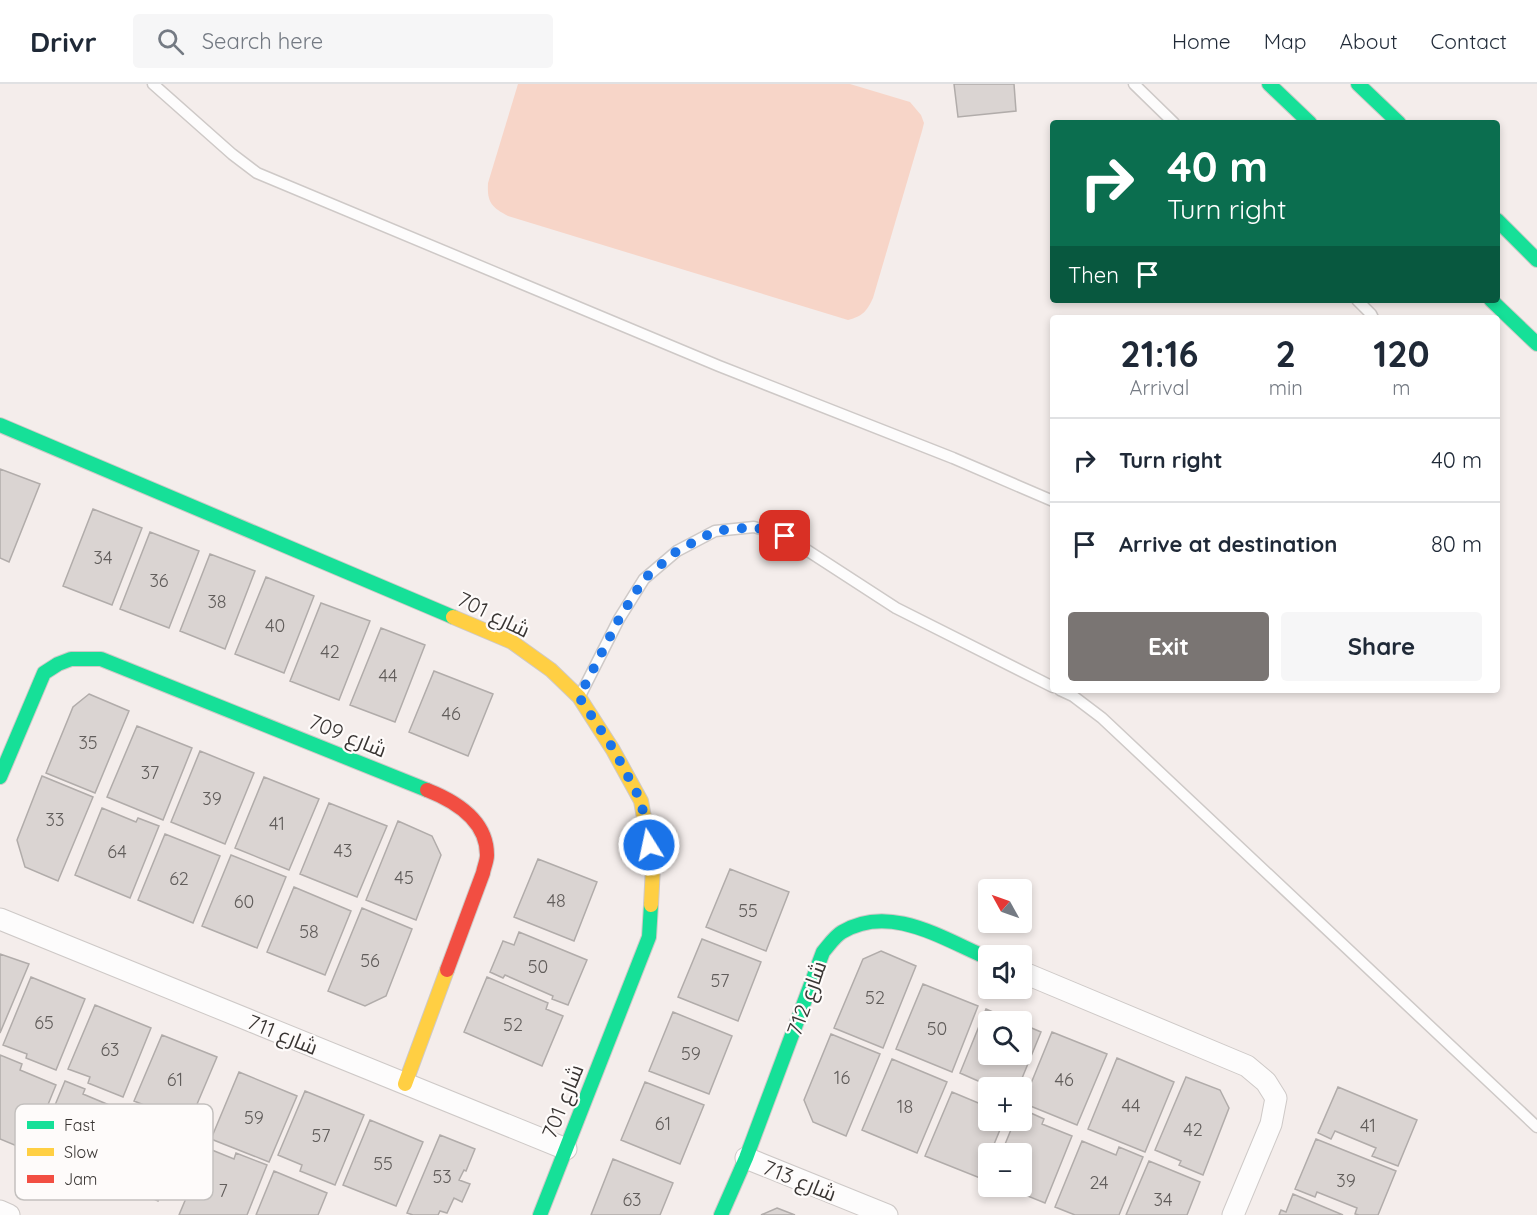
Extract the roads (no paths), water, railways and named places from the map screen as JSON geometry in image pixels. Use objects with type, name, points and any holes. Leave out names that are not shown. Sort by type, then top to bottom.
[{"type":"street","points":[[1269,84],[1307,120]]},
{"type":"street","points":[[1358,84],[1396,120]]},
{"type":"street","points":[[1500,223],[1537,260]]},
{"type":"street","points":[[1494,303],[1537,344]]},
{"type":"street","name":"شارع 701","points":[[0,425],[512,642],[551,670],[579,697],[614,750],[641,801],[652,867],[649,937],[636,976],[540,1215]]},
{"type":"street","name":"شارع 709","points":[[0,777],[44,673],[56,663],[81,657],[102,659],[450,799],[472,815],[482,833],[488,853],[483,873],[405,1084]]},
{"type":"street","name":"شارع 711","points":[[0,919],[566,1149]]},
{"type":"street","name":"شارع 712","points":[[722,1215],[746,1158],[823,952],[840,933],[858,924],[881,920],[903,922],[978,954]]},
{"type":"street","points":[[1032,976],[1247,1066],[1266,1082],[1276,1098],[1271,1124],[1233,1215]]},
{"type":"street","name":"شارع 713","points":[[746,1158],[887,1215]]},
{"type":"street","points":[[0,1211],[9,1215]]},
{"type":"lane","points":[[153,84],[232,154],[257,172],[718,366],[953,458],[1050,500]]},
{"type":"lane","points":[[1134,84],[1171,120]]},
{"type":"lane","points":[[1360,303],[1372,315]]},
{"type":"lane","points":[[579,697],[619,619],[644,579],[677,551],[715,531],[754,527],[785,536],[896,608],[1050,685]]},
{"type":"lane","points":[[1066,693],[1102,718],[1537,1127]]}]
